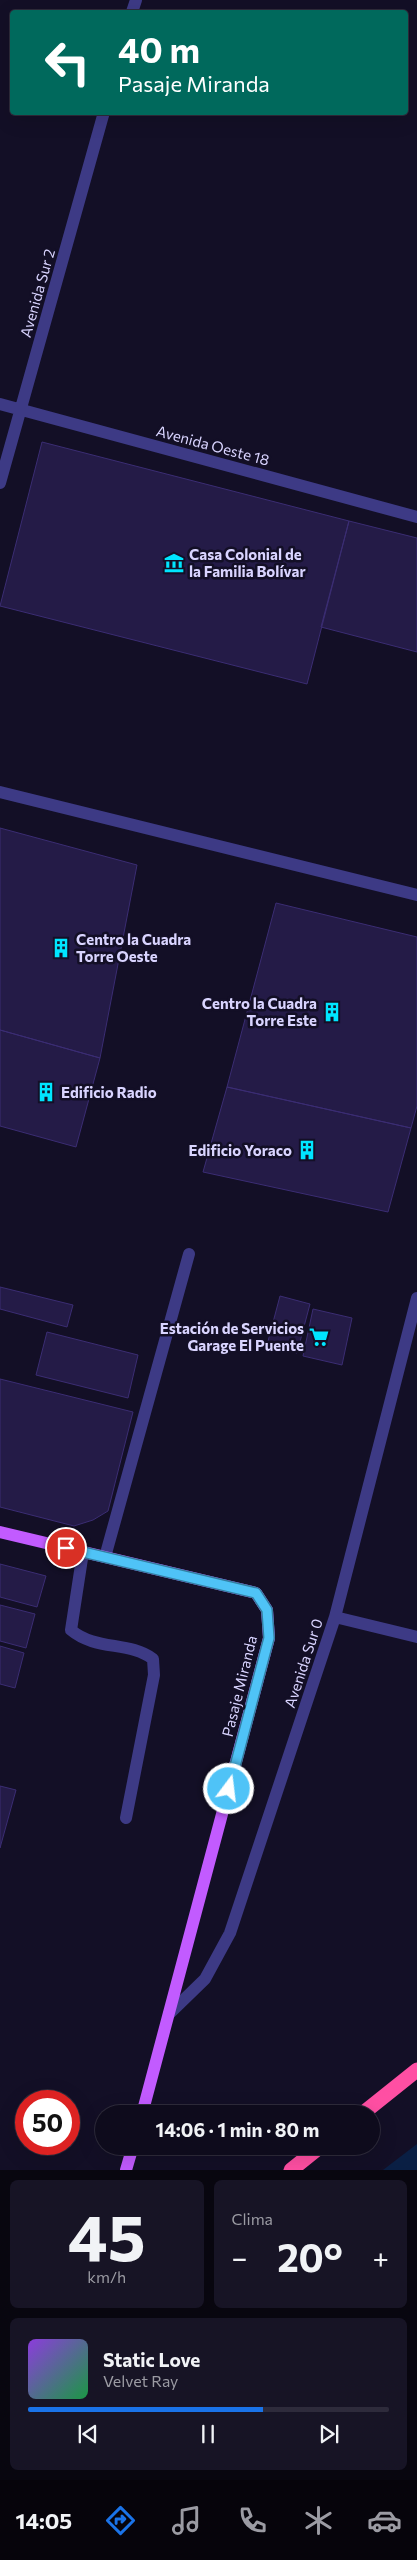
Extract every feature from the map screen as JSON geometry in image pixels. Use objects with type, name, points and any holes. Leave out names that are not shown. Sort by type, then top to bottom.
[{"type":"highway","points":[[373,2105],[417,2070]]},
{"type":"highway","points":[[291,2170],[310,2155]]},
{"type":"main road","name":"Pasaje Miranda","points":[[0,1532],[256,1593],[267,1610],[269,1638],[144,2105]]},
{"type":"main road","points":[[126,2170],[130,2155]]},
{"type":"street","name":"Avenida Sur 2","points":[[0,483],[103,115]]},
{"type":"street","name":"Avenida Oeste 18","points":[[0,404],[417,517]]},
{"type":"street","points":[[0,792],[417,895]]},
{"type":"street","points":[[105,1557],[189,1254]]},
{"type":"street","name":"Avenida Sur 0","points":[[169,2014],[205,1979],[230,1933],[335,1617],[417,1298]]},
{"type":"street","points":[[83,1552],[71,1630],[82,1640],[144,1653],[153,1659],[154,1675],[126,1818]]},
{"type":"street","points":[[335,1617],[417,1637]]},
{"type":"water","points":[[417,2144],[417,2170],[383,2170]]},
{"type":"building","name":"Casa Colonial de la Familia Bolívar","points":[[42,442],[349,521],[307,684],[0,606]]},
{"type":"building","points":[[349,521],[417,538],[417,652],[321,627]]},
{"type":"building","name":"Centro la Cuadra Torre Oeste","points":[[0,828],[137,865],[100,1058],[0,1030]]},
{"type":"building","name":"Centro la Cuadra Torre Este","points":[[276,903],[417,937],[417,1106],[411,1128],[227,1087]]},
{"type":"building","name":"Edificio Radio","points":[[0,1030],[100,1058],[76,1147],[0,1126]]},
{"type":"building","name":"Edificio Yoraco","points":[[227,1087],[411,1128],[388,1212],[203,1172]]},
{"type":"building","points":[[0,1287],[73,1305],[67,1327],[0,1309]]},
{"type":"building","name":"Estación de Servicios Garage El Puente","points":[[280,1296],[310,1304],[297,1353],[267,1345]]},
{"type":"building","points":[[313,1309],[352,1318],[342,1365],[303,1356]]},
{"type":"building","points":[[47,1332],[138,1355],[128,1398],[36,1375]]},
{"type":"building","points":[[0,1379],[133,1412],[108,1511],[93,1520],[74,1526],[0,1507]]},
{"type":"building","points":[[0,1564],[46,1576],[37,1607],[0,1597]]},
{"type":"building","points":[[0,1605],[35,1614],[26,1648],[0,1641]]},
{"type":"building","points":[[0,1646],[24,1653],[15,1688],[0,1684]]},
{"type":"building","points":[[0,1786],[16,1790],[0,1848]]},
{"type":"place","name":"Casa Colonial de la Familia Bolívar","points":[[174,563]]},
{"type":"place","name":"Centro la Cuadra Torre Oeste","points":[[61,948]]},
{"type":"place","name":"Centro la Cuadra Torre Este","points":[[332,1012]]},
{"type":"place","name":"Edificio Radio","points":[[46,1092]]},
{"type":"place","name":"Edificio Yoraco","points":[[307,1150]]},
{"type":"place","name":"Estación de Servicios Garage El Puente","points":[[319,1337]]},
{"type":"route","points":[[66,1548],[256,1593],[267,1610],[269,1638],[229,1789]]}]
